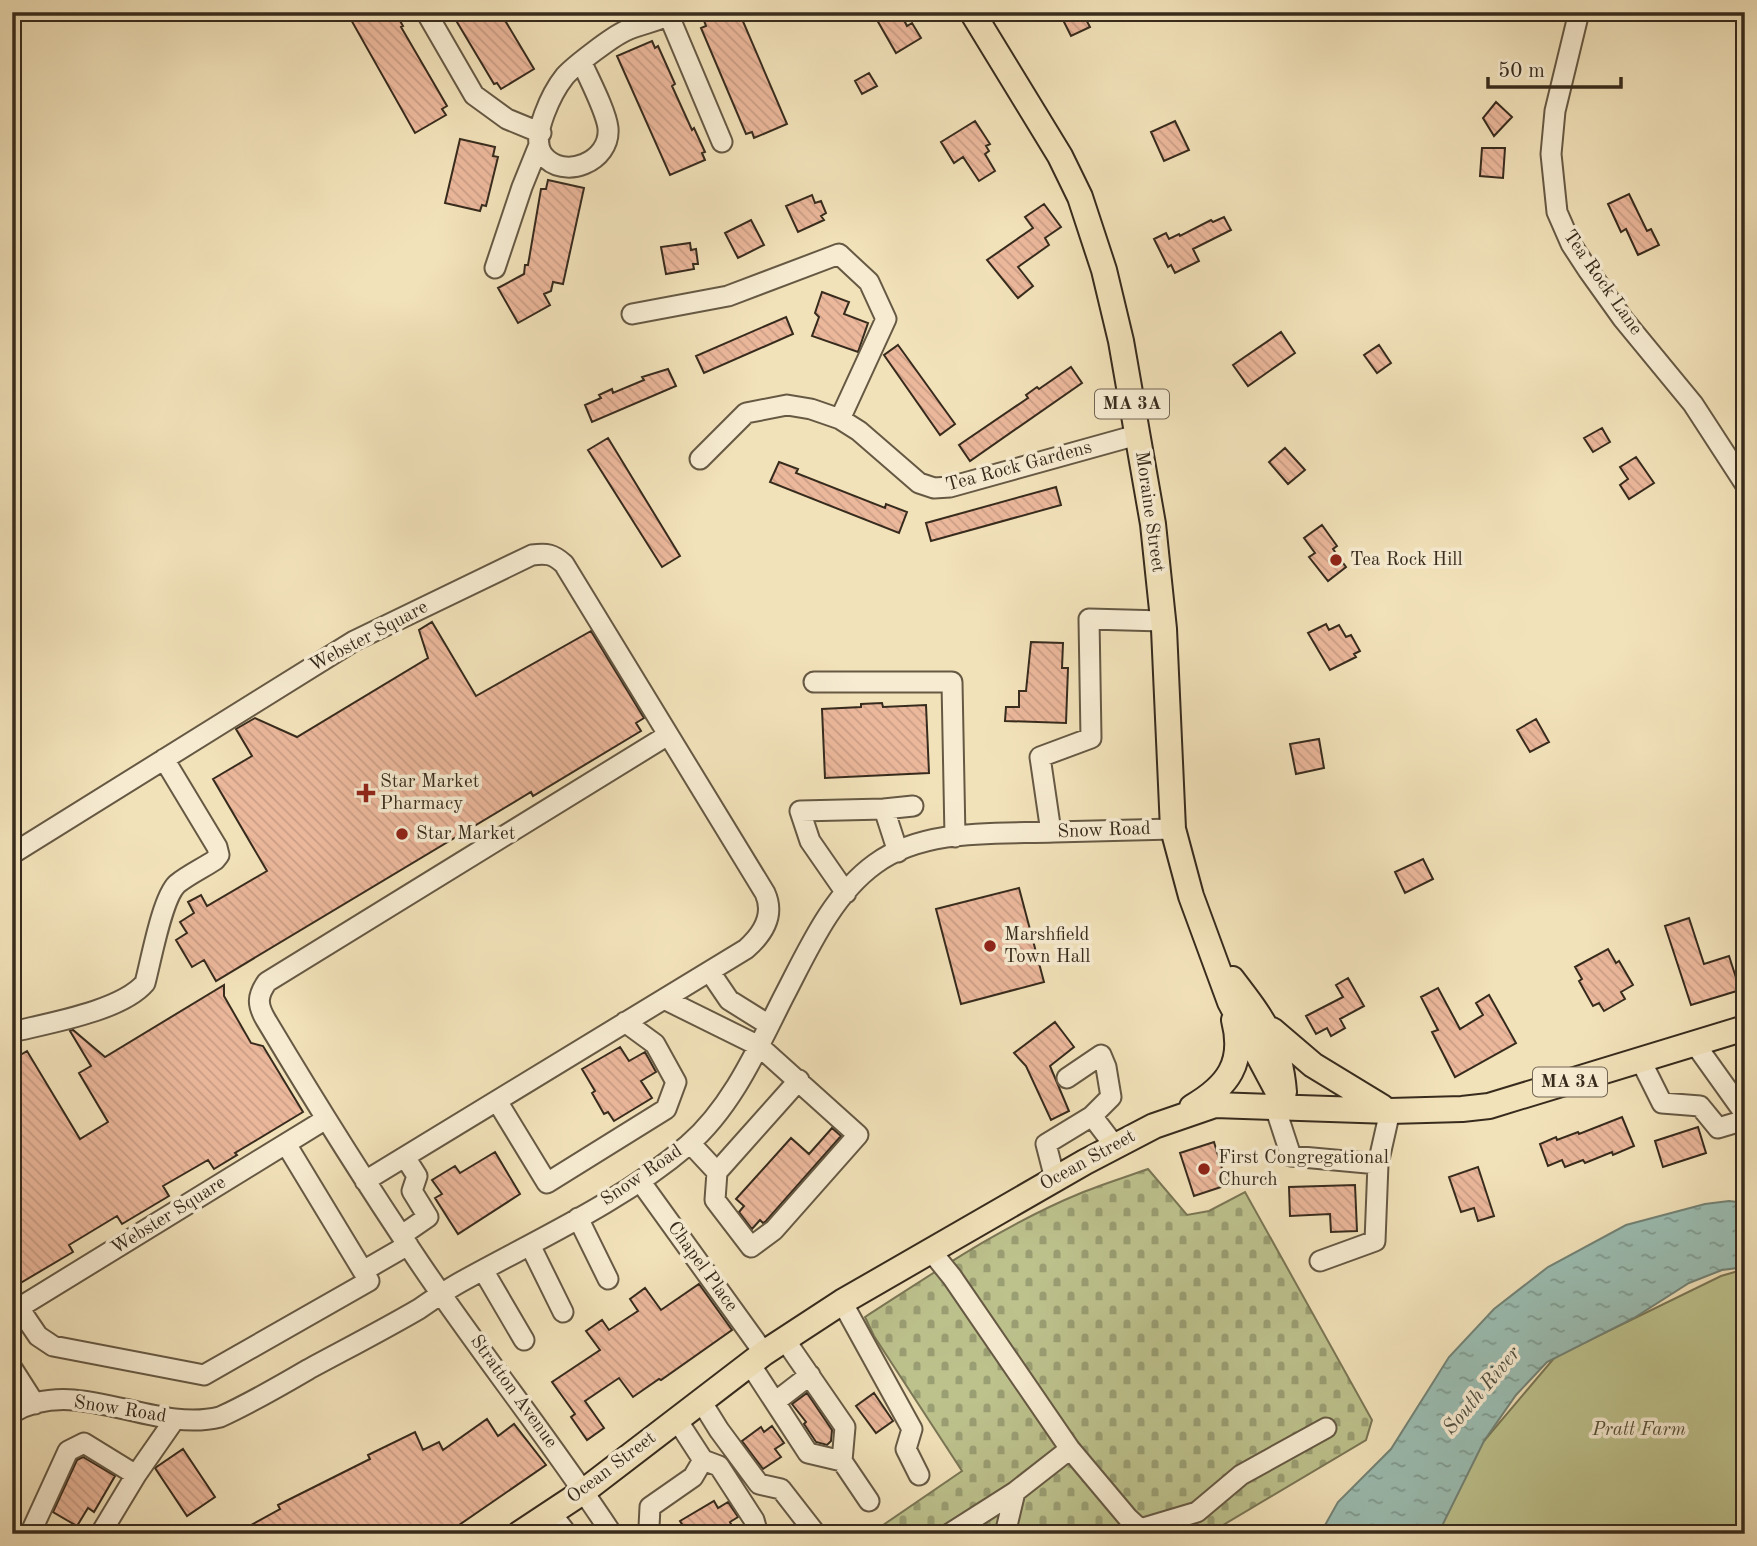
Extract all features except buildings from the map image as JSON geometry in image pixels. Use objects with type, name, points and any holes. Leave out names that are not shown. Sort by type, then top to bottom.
[{"type":"main road","name":"Moraine Street","points":[[972,12],[1060,156],[1080,197],[1104,270],[1121,341],[1153,524],[1163,621],[1173,829],[1191,897],[1230,1002],[1280,1107]]},
{"type":"main road","name":"Moraine Street","points":[[1214,957],[1266,1025],[1279,1053],[1280,1107]]},
{"type":"main road","points":[[1154,1126],[1194,1106],[1216,1091],[1236,1063],[1238,1039],[1230,1002]]},
{"type":"main road","name":"MA 3A","points":[[1266,1025],[1313,1065],[1390,1111]]},
{"type":"main road","name":"Ocean Street","points":[[519,1534],[584,1491],[757,1358],[842,1302],[1055,1179],[1154,1126],[1215,1105],[1390,1111],[1489,1106],[1745,1028]]},
{"type":"street","points":[[426,12],[474,95],[507,120],[540,139],[544,156],[561,166],[579,166],[595,159],[604,146],[608,128],[582,63]]},
{"type":"street","name":"Tea Rock Lane","points":[[1579,12],[1555,111],[1550,154],[1557,212],[1567,237],[1588,270],[1623,319],[1693,404],[1745,484]]},
{"type":"street","points":[[495,268],[540,139],[543,116],[552,96],[567,75],[625,31],[672,14],[722,142]]},
{"type":"street","points":[[632,314],[728,296],[839,254],[869,282],[886,319],[840,419]]},
{"type":"street","name":"Tea Rock Gardens","points":[[700,459],[746,413],[787,405],[811,409],[840,419],[859,431],[919,483],[934,488],[950,487],[1137,435]]},
{"type":"street","name":"Webster Square","points":[[12,854],[354,641],[532,555],[547,553],[564,564],[770,904],[768,916],[758,936],[746,949],[365,1181]]},
{"type":"street","points":[[1051,832],[1040,757],[1091,738],[1089,619],[1163,621]]},
{"type":"street","points":[[814,682],[952,682],[955,837]]},
{"type":"street","points":[[442,1293],[365,1181],[260,1010],[260,992],[267,982],[668,735]]},
{"type":"street","points":[[12,1032],[113,1004],[138,992],[145,983],[172,891],[177,884],[219,855],[164,759]]},
{"type":"street","points":[[846,893],[810,841],[800,811],[913,806]]},
{"type":"street","points":[[884,809],[898,852]]},
{"type":"street","name":"Snow Road","points":[[12,1413],[35,1404],[81,1401],[175,1419],[208,1420],[231,1412],[640,1181],[690,1143],[726,1102],[759,1046],[809,947],[837,904],[876,863],[898,852],[955,837],[1173,829]]},
{"type":"street","points":[[710,972],[729,1000],[769,1025]]},
{"type":"street","points":[[664,999],[759,1046],[799,1080],[859,1135],[774,1230],[751,1247],[715,1200],[717,1172],[799,1080]]},
{"type":"street","points":[[497,1101],[547,1183],[666,1109],[676,1082],[655,1044],[625,1022]]},
{"type":"street","points":[[1695,1044],[1745,1114]]},
{"type":"street","points":[[1055,1179],[1046,1144],[1092,1116],[1111,1097],[1101,1055],[1067,1079]]},
{"type":"street","points":[[1640,1059],[1662,1103],[1700,1107],[1718,1128],[1745,1120]]},
{"type":"street","points":[[1280,1107],[1291,1156],[1378,1164]]},
{"type":"street","points":[[1320,1261],[1375,1241],[1378,1164],[1390,1111]]},
{"type":"street","points":[[1092,1116],[1114,1146]]},
{"type":"street","name":"Webster Square","points":[[16,1310],[326,1119]]},
{"type":"street","points":[[690,1143],[717,1172]]},
{"type":"street","points":[[16,1310],[38,1336],[53,1346],[204,1375],[369,1281],[286,1144]]},
{"type":"street","points":[[363,1271],[405,1240],[428,1217],[412,1191],[417,1176],[405,1157]]},
{"type":"street","name":"Chapel Place","points":[[640,1181],[757,1358],[775,1402],[808,1453],[842,1461]]},
{"type":"street","points":[[578,1218],[608,1279]]},
{"type":"street","points":[[530,1245],[563,1312]]},
{"type":"street","points":[[931,1251],[952,1277],[1070,1448],[1140,1529],[1197,1512],[1241,1475],[1326,1428]]},
{"type":"street","points":[[483,1270],[524,1340]]},
{"type":"street","name":"Stratton Avenue","points":[[442,1293],[612,1534]]},
{"type":"street","points":[[842,1302],[912,1429],[906,1449],[919,1475]]},
{"type":"street","points":[[785,1340],[845,1427],[842,1461],[869,1502]]},
{"type":"street","points":[[12,1368],[35,1404]]},
{"type":"street","points":[[775,1402],[810,1375]]},
{"type":"street","points":[[701,1401],[759,1484],[781,1489],[816,1534]]},
{"type":"street","points":[[101,1533],[136,1475],[175,1419]]},
{"type":"street","points":[[677,1420],[703,1460],[719,1466],[754,1520],[758,1534]]},
{"type":"street","points":[[30,1534],[68,1451],[84,1443],[136,1475]]},
{"type":"street","points":[[949,1534],[1015,1492],[1070,1448]]},
{"type":"street","points":[[654,1534],[649,1527],[650,1507],[693,1478],[703,1460]]},
{"type":"street","points":[[1005,1534],[1015,1492]]},
{"type":"street","points":[[551,1513],[567,1534]]},
{"type":"green space","points":[[1148,1169],[1187,1215],[1209,1211],[1245,1192],[1372,1420],[1366,1440],[1208,1534],[870,1534],[962,1471],[874,1336],[865,1317],[1025,1219],[1081,1193]]},
{"type":"green space","name":"Pratt Farm","points":[[1745,1269],[1745,1534],[1438,1534],[1467,1461],[1555,1357],[1721,1276]]},
{"type":"water","name":"South River","points":[[1729,1201],[1745,1203],[1745,1267],[1722,1270],[1689,1283],[1634,1318],[1547,1362],[1516,1395],[1484,1441],[1438,1534],[1320,1534],[1338,1502],[1391,1449],[1449,1357],[1494,1309],[1548,1267],[1626,1225],[1705,1204]]},
{"type":"place","name":"Tea Rock Hill","points":[[1336,560]]},
{"type":"place","name":"Star Market Pharmacy","points":[[366,793]]},
{"type":"place","name":"Star Market","points":[[402,834]]},
{"type":"place","name":"Marshfield Town Hall","points":[[990,946]]},
{"type":"place","name":"First Congregational Church","points":[[1204,1169]]}]
